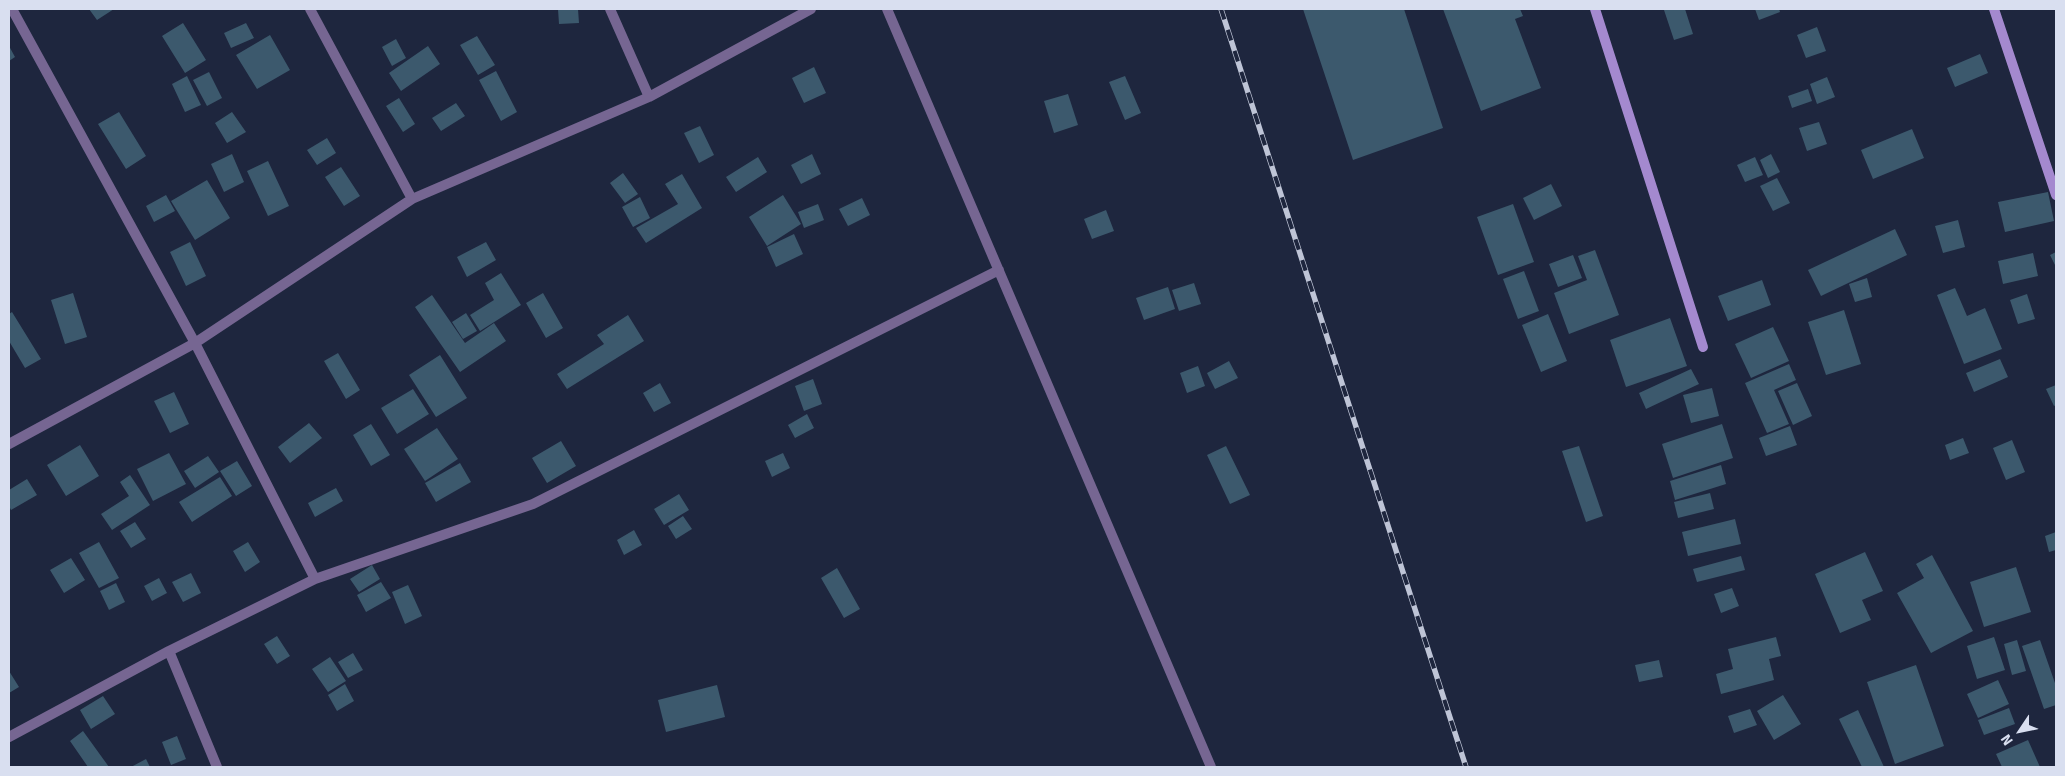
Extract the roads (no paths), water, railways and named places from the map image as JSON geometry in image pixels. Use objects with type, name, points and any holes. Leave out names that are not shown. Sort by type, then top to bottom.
[{"type":"street","points":[[12,9],[195,343],[315,579]]},
{"type":"street","points":[[310,9],[412,199]]},
{"type":"street","points":[[610,9],[649,97]]},
{"type":"street","points":[[9,444],[195,343],[412,199],[649,97],[811,9]]},
{"type":"street","points":[[887,9],[1211,767]]},
{"type":"street","points":[[1596,9],[1703,347]]},
{"type":"street","points":[[1994,9],[2056,196]]},
{"type":"street","points":[[9,737],[169,651],[315,579],[533,504],[999,270]]},
{"type":"street","points":[[169,651],[217,767]]},
{"type":"railway","points":[[1221,9],[1466,767]]}]
